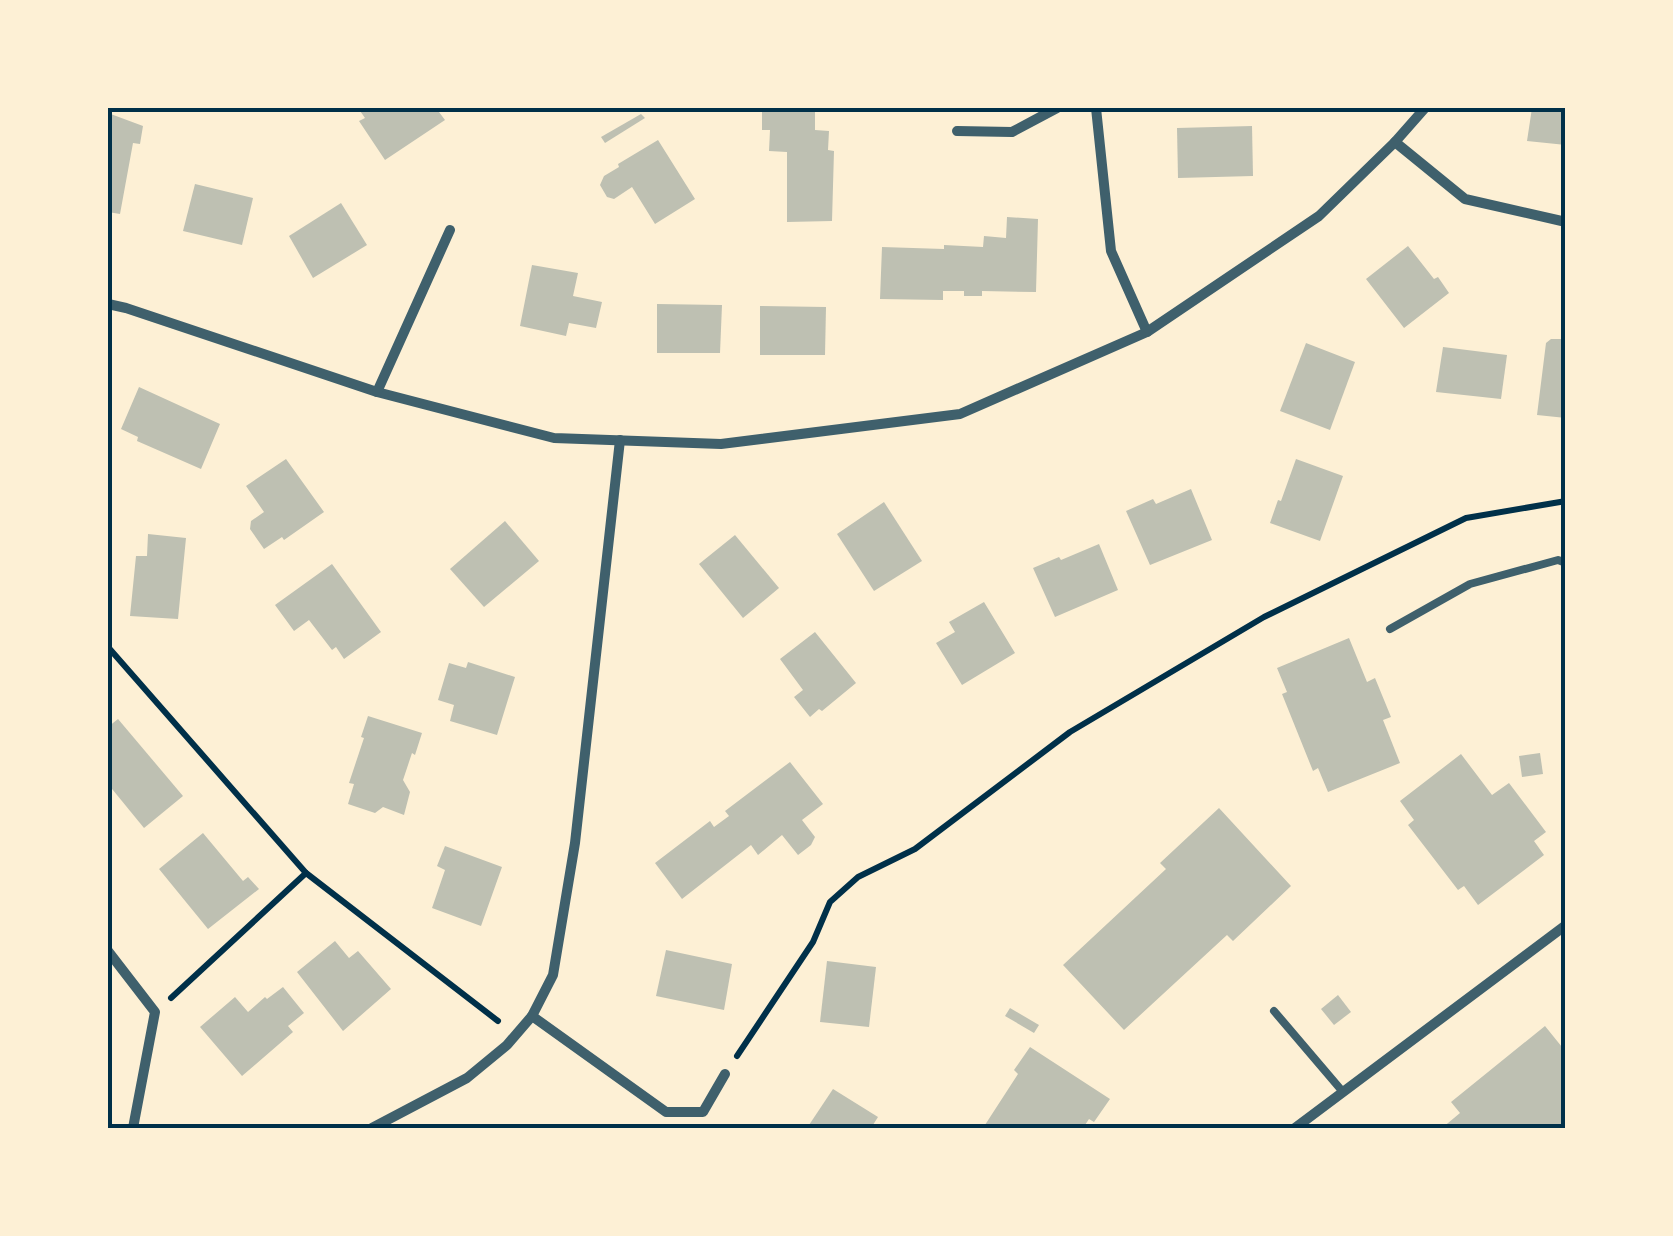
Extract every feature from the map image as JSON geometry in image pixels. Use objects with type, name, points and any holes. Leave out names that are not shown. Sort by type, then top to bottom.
[{"type":"street","points":[[956,130],[1012,132],[1057,108]]},
{"type":"street","points":[[1096,108],[1111,251],[1147,332]]},
{"type":"street","points":[[108,304],[377,392],[554,438],[721,444],[960,414],[1147,332],[1319,216],[1425,108]]},
{"type":"street","points":[[1395,142],[1465,199],[1566,222]]},
{"type":"street","points":[[377,392],[450,230]]},
{"type":"street","points":[[372,1128],[467,1078],[507,1046],[532,1016],[554,976],[575,843],[620,440]]},
{"type":"street","points":[[1294,1128],[1566,925]]},
{"type":"street","points":[[108,952],[156,1012],[132,1128]]},
{"type":"street","points":[[532,1016],[666,1112],[703,1112],[725,1074]]},
{"type":"lane","points":[[1390,629],[1470,584],[1558,560],[1566,563]]},
{"type":"lane","points":[[1274,1011],[1343,1092]]},
{"type":"path","points":[[725,1074],[813,942],[830,902],[858,877],[915,848],[1070,732],[1264,617],[1466,518],[1566,501]]},
{"type":"path","points":[[108,647],[306,873],[505,1026],[507,1046]]},
{"type":"path","points":[[156,1012],[306,873]]},
{"type":"building","points":[[358,108],[436,108],[445,120],[385,160],[359,121],[365,118]]},
{"type":"building","points":[[762,108],[815,108],[815,130],[829,131],[828,150],[834,151],[832,221],[787,222],[787,152],[769,151],[770,130],[762,130]]},
{"type":"building","points":[[1532,108],[1566,108],[1566,145],[1527,141]]},
{"type":"building","points":[[108,113],[143,126],[140,144],[133,143],[120,214],[108,212]]},
{"type":"building","points":[[641,114],[645,118],[605,143],[601,137]]},
{"type":"building","points":[[1252,126],[1253,176],[1178,178],[1177,128]]},
{"type":"building","points":[[658,140],[695,199],[655,224],[632,187],[614,199],[607,197],[600,185],[618,164]]},
{"type":"building","points":[[195,184],[253,198],[242,245],[183,231]]},
{"type":"building","points":[[341,203],[367,245],[313,278],[289,236]]},
{"type":"building","points":[[1007,217],[1038,219],[1036,292],[982,291],[982,296],[964,296],[964,291],[943,291],[943,300],[880,299],[882,247],[983,247],[984,236],[1006,238]]},
{"type":"building","points":[[1408,246],[1449,293],[1404,328],[1366,279]]},
{"type":"building","points":[[532,265],[578,273],[573,296],[602,302],[596,328],[569,323],[566,336],[520,326]]},
{"type":"building","points":[[657,304],[722,305],[720,353],[657,353]]},
{"type":"building","points":[[760,306],[826,307],[825,355],[760,355]]},
{"type":"building","points":[[1566,339],[1566,418],[1537,415],[1546,343]]},
{"type":"building","points":[[1306,343],[1355,362],[1330,430],[1280,411]]},
{"type":"building","points":[[1443,347],[1507,355],[1501,399],[1436,392]]},
{"type":"building","points":[[139,387],[220,424],[201,469],[137,441],[138,437],[121,429]]},
{"type":"building","points":[[286,459],[324,512],[264,549],[250,529],[251,521],[264,512],[246,486]]},
{"type":"building","points":[[1296,459],[1343,476],[1320,541],[1270,523]]},
{"type":"building","points":[[1191,489],[1212,540],[1150,565],[1126,511]]},
{"type":"building","points":[[884,502],[922,561],[874,591],[837,534]]},
{"type":"building","points":[[505,521],[539,561],[484,607],[450,569]]},
{"type":"building","points":[[148,534],[186,538],[178,619],[130,616],[136,556],[147,556]]},
{"type":"building","points":[[735,535],[779,588],[743,618],[699,564]]},
{"type":"building","points":[[1099,544],[1118,590],[1055,617],[1033,568]]},
{"type":"building","points":[[332,564],[381,632],[344,659],[309,620],[294,631],[275,605]]},
{"type":"building","points":[[984,602],[1015,653],[962,685],[936,643],[955,632],[949,622]]},
{"type":"building","points":[[815,632],[856,683],[810,717],[794,697],[803,690],[780,659]]},
{"type":"building","points":[[1349,638],[1367,682],[1375,678],[1391,717],[1383,720],[1400,763],[1328,792],[1318,768],[1313,771],[1282,694],[1287,692],[1277,668]]},
{"type":"building","points":[[468,662],[515,677],[497,735],[450,721],[454,705],[438,700],[449,663],[466,668]]},
{"type":"building","points":[[368,716],[422,733],[403,780],[410,792],[404,815],[383,807],[375,813],[348,804],[354,784],[349,783]]},
{"type":"building","points":[[118,719],[183,796],[144,828],[108,784],[108,727]]},
{"type":"building","points":[[1540,753],[1543,774],[1522,777],[1519,756]]},
{"type":"building","points":[[1461,754],[1492,795],[1509,783],[1546,832],[1534,841],[1544,855],[1478,905],[1464,886],[1458,890],[1408,825],[1414,820],[1400,801]]},
{"type":"building","points":[[790,762],[823,804],[802,820],[815,837],[811,845],[798,855],[782,835],[758,855],[751,845],[682,899],[655,863],[710,821],[714,827],[729,816],[725,811]]},
{"type":"building","points":[[1219,808],[1291,886],[1233,941],[1227,935],[1124,1030],[1063,965],[1166,869],[1160,863]]},
{"type":"building","points":[[203,833],[243,881],[248,877],[259,889],[208,929],[159,869]]},
{"type":"building","points":[[445,846],[502,867],[481,926],[432,908],[445,870],[437,866]]},
{"type":"building","points":[[335,941],[349,958],[358,951],[391,989],[343,1031],[297,972]]},
{"type":"building","points":[[666,950],[732,964],[724,1010],[656,996]]},
{"type":"building","points":[[827,961],[876,967],[869,1027],[820,1022]]},
{"type":"building","points":[[283,987],[304,1013],[288,1026],[293,1032],[242,1076],[200,1027],[235,997],[248,1012]]},
{"type":"building","points":[[1338,995],[1351,1012],[1334,1025],[1321,1009]]},
{"type":"building","points":[[1010,1008],[1039,1025],[1034,1033],[1005,1016]]},
{"type":"building","points":[[1545,1026],[1566,1052],[1566,1128],[1442,1128],[1460,1113],[1451,1102]]},
{"type":"building","points":[[1030,1047],[1110,1099],[1094,1122],[1089,1119],[1083,1128],[983,1128],[1018,1074],[1014,1070]]},
{"type":"building","points":[[833,1089],[878,1117],[871,1128],[807,1128]]}]
